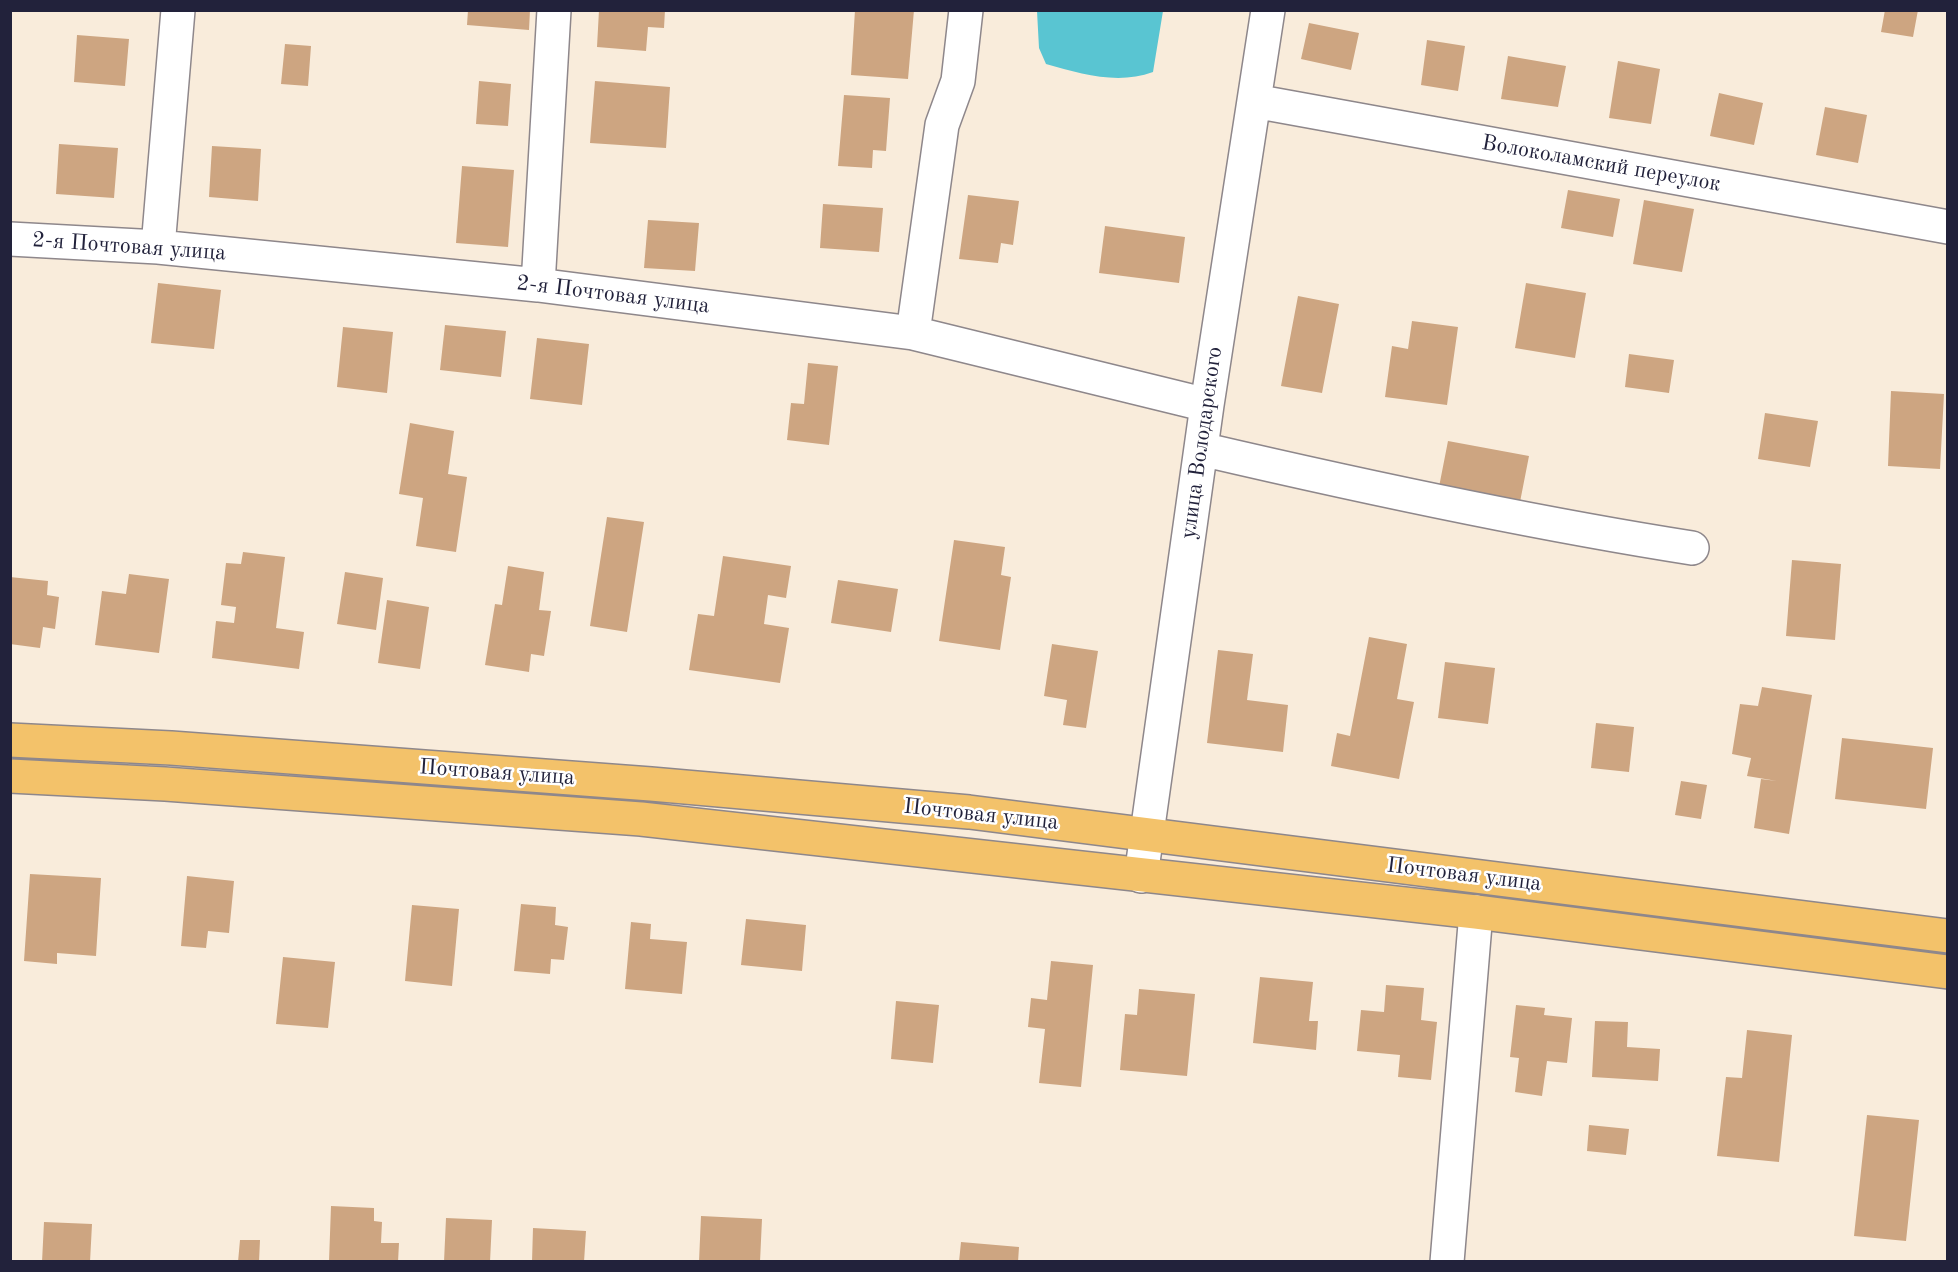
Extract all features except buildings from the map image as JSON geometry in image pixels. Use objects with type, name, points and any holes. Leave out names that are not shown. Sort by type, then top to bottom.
[{"type":"main road","name":"Почтовая улица","points":[[10,741],[171,748],[651,784],[969,812],[1947,936]]},
{"type":"main road","name":"Почтовая улица","points":[[10,776],[234,788],[641,819],[1476,912],[1947,972]]},
{"type":"street","points":[[158,247],[178,10]]},
{"type":"street","points":[[538,285],[554,10]]},
{"type":"street","points":[[913,333],[942,125],[958,81],[966,10]]},
{"type":"street","name":"улица Володарского","points":[[1141,876],[1207,405],[1268,10]]},
{"type":"street","name":"Волоколамский переулок","points":[[1254,100],[1947,227]]},
{"type":"street","name":"2-я Почтовая улица","points":[[10,239],[158,247],[538,285],[913,333],[1207,405]]},
{"type":"street","points":[[1201,449],[1395,495],[1572,529],[1692,548]]},
{"type":"street","points":[[1447,1262],[1476,912]]},
{"type":"water","points":[[1037,11],[1163,11],[1153,72],[1126,78],[1099,77],[1046,64],[1039,48]]}]
